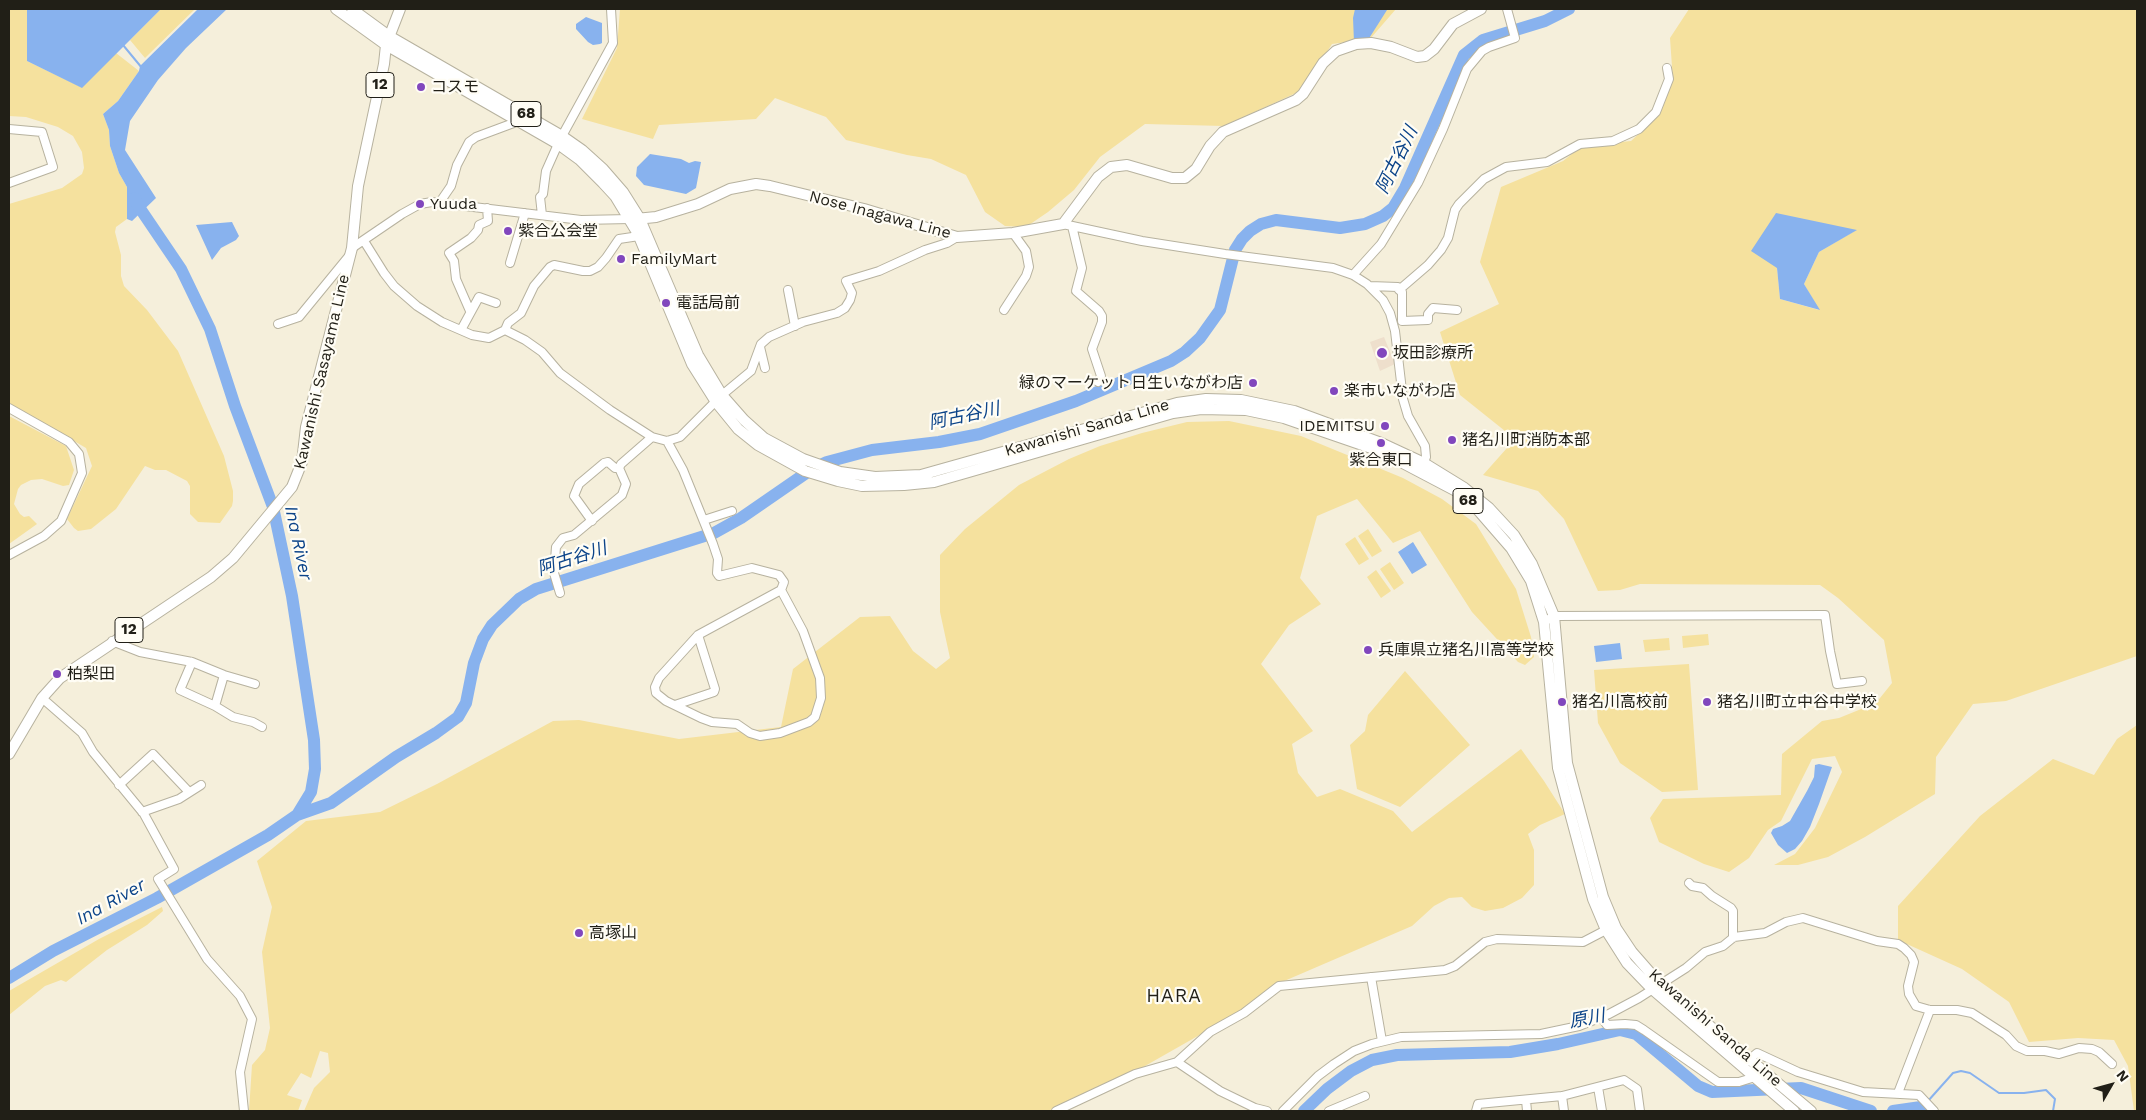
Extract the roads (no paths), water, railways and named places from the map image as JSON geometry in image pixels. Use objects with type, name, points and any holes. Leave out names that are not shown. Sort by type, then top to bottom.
[{"type":"main road","points":[[336,9],[388,41]]},
{"type":"main road","points":[[352,9],[388,41]]},
{"type":"main road","name":"Kawanishi Sasayama Line","points":[[9,754],[42,698],[60,678],[112,641],[210,577],[233,558],[285,497],[299,474],[306,427],[351,251],[358,186],[388,41],[400,9]]},
{"type":"main road","points":[[1068,225],[1098,177],[1111,167],[1127,165],[1172,178],[1185,178],[1196,169],[1210,146],[1223,132],[1296,100],[1303,94],[1323,63],[1336,51],[1356,44],[1371,43],[1391,47],[1417,57],[1426,56],[1453,24],[1481,9]]},
{"type":"main road","name":"Kawanishi Sanda Line","points":[[388,41],[519,121],[582,150],[603,169],[622,191],[698,355],[719,398],[738,429],[758,445],[793,465],[821,476],[862,486],[934,482],[1173,413],[1202,409],[1246,410],[1284,418],[1380,451],[1463,486],[1489,508],[1514,535],[1532,564],[1554,616],[1567,763],[1603,898],[1616,928],[1656,987]]},
{"type":"main road","name":"Kawanishi Sanda Line","points":[[388,41],[560,140]]},
{"type":"main road","name":"Nose Inagawa Line","points":[[635,219],[656,217],[698,204],[730,189],[756,184],[864,210],[957,237],[1013,233],[1068,225]]},
{"type":"main road","name":"Kawanishi Sanda Line","points":[[635,219],[639,236],[692,364],[719,398],[764,438],[803,459],[840,472],[875,477],[921,475],[1168,405],[1206,399],[1241,400],[1294,411],[1381,443],[1458,492],[1478,510],[1511,548],[1531,581],[1544,622],[1558,768],[1593,899],[1606,930],[1627,963],[1746,1062],[1774,1080],[1811,1111]]},
{"type":"main road","name":"Kawanishi Sanda Line","points":[[1746,1062],[1758,1079],[1794,1111]]},
{"type":"street","points":[[542,215],[540,197],[543,194],[549,160],[613,43],[611,9]]},
{"type":"street","points":[[1354,275],[1381,244],[1418,183],[1443,129],[1467,69],[1489,47],[1516,38],[1508,9]]},
{"type":"street","points":[[1399,290],[1428,266],[1441,250],[1448,238],[1455,210],[1484,179],[1506,167],[1547,162],[1580,144],[1613,141],[1639,129],[1656,112],[1670,79],[1667,68]]},
{"type":"street","points":[[440,202],[450,186],[457,165],[469,142],[519,121]]},
{"type":"street","points":[[9,130],[42,132],[53,167],[9,183]]},
{"type":"street","points":[[278,324],[299,317],[351,251],[420,204],[440,202],[581,220],[635,219]]},
{"type":"street","points":[[470,311],[456,279],[454,260],[449,253],[471,238],[478,230],[479,225],[488,221],[488,208]]},
{"type":"street","points":[[510,263],[525,213]]},
{"type":"street","points":[[1068,225],[1142,241],[1244,257],[1333,268],[1354,275],[1370,286],[1383,300],[1390,313],[1395,331],[1403,399],[1408,416],[1425,446],[1426,456],[1422,468]]},
{"type":"street","points":[[1068,225],[1082,268],[1076,291],[1100,311],[1102,316],[1102,322],[1092,349],[1101,376],[1098,382]]},
{"type":"street","points":[[1004,310],[1026,276],[1029,267],[1026,251],[1013,233]]},
{"type":"street","points":[[364,241],[394,286],[416,306],[442,322],[489,338],[504,330],[508,323],[521,313],[534,286],[550,267],[558,266],[590,271],[598,267],[606,258],[619,238],[639,236]]},
{"type":"street","points":[[504,330],[542,352],[560,373],[610,410],[652,436],[667,441],[680,437],[719,398],[751,371],[760,347],[769,337],[795,326],[837,313],[844,308],[850,300],[852,293],[846,281],[879,271],[925,250],[947,243],[957,237]]},
{"type":"street","points":[[1370,286],[1398,287],[1402,292],[1402,321],[1428,320],[1428,314],[1434,308],[1457,310]]},
{"type":"street","points":[[788,290],[795,326]]},
{"type":"street","points":[[461,330],[479,297],[496,303]]},
{"type":"street","points":[[760,347],[765,368]]},
{"type":"street","points":[[9,408],[69,442],[79,454],[82,473],[61,521],[40,539],[9,556]]},
{"type":"street","points":[[619,468],[652,436]]},
{"type":"street","points":[[667,441],[683,470],[713,544],[718,559],[717,573],[719,576],[752,568],[766,570],[779,575],[784,582],[781,590],[698,635],[659,678],[655,687],[656,693],[675,705],[712,722],[737,724],[750,733],[760,736],[780,734],[809,722],[815,717],[821,698],[822,687],[803,631],[781,590]]},
{"type":"street","points":[[592,520],[574,496],[580,484],[604,463],[608,462],[615,468],[619,468]]},
{"type":"street","points":[[560,593],[554,573],[556,547],[563,538],[574,534],[622,495],[626,484],[619,468]]},
{"type":"street","points":[[704,523],[732,511]]},
{"type":"street","points":[[1544,622],[1554,616],[1825,615],[1837,684],[1862,680]]},
{"type":"street","points":[[675,705],[714,692],[715,689],[698,635]]},
{"type":"street","points":[[112,641],[140,652],[192,662],[224,675],[255,684]]},
{"type":"street","points":[[192,662],[180,690],[215,706],[233,717],[253,722],[262,727]]},
{"type":"street","points":[[215,706],[224,675]]},
{"type":"street","points":[[42,698],[82,733],[93,752],[142,812],[174,869],[158,879],[206,958],[240,996],[252,1019],[240,1072],[244,1111]]},
{"type":"street","points":[[119,785],[153,754],[189,792]]},
{"type":"street","points":[[142,812],[179,798],[201,785]]},
{"type":"street","points":[[1689,883],[1692,886],[1704,888],[1712,896],[1731,908],[1733,911],[1733,938]]},
{"type":"street","points":[[1283,1111],[1318,1076],[1334,1064],[1354,1051],[1382,1040],[1424,1035],[1541,1034],[1579,1026],[1639,998],[1686,968],[1706,952],[1722,946],[1739,935],[1765,933],[1786,922],[1803,918],[1877,941],[1898,944],[1911,955],[1914,962],[1908,986],[1912,1001],[1916,1006],[1930,1010],[1957,1010],[1972,1014],[2006,1035],[2016,1046],[2027,1051],[2045,1051],[2059,1054],[2079,1048],[2092,1049],[2099,1052],[2112,1064]]},
{"type":"street","points":[[1056,1111],[1135,1074],[1177,1062],[1210,1032],[1244,1013],[1279,986],[1445,970],[1455,966],[1486,942],[1497,939],[1583,942],[1606,930]]},
{"type":"street","points":[[1371,977],[1382,1040]]},
{"type":"street","points":[[1898,1093],[1930,1010]]},
{"type":"street","points":[[1601,1017],[1607,1025],[1625,1024],[1644,1030],[1718,1082],[1758,1079]]},
{"type":"street","points":[[1746,1062],[1757,1054],[1798,1072],[1863,1092],[1918,1094],[1932,1108]]},
{"type":"street","points":[[1177,1062],[1220,1091],[1256,1108],[1268,1111]]},
{"type":"street","points":[[1476,1111],[1478,1104],[1488,1107],[1562,1096],[1624,1080],[1637,1089],[1640,1111]]},
{"type":"street","points":[[1598,1087],[1602,1111]]},
{"type":"street","points":[[1329,1111],[1365,1096]]},
{"type":"street","points":[[1562,1096],[1564,1111]]},
{"type":"street","points":[[1526,1100],[1527,1111]]},
{"type":"water","points":[[27,9],[161,9],[82,88],[27,61]]},
{"type":"water","points":[[198,9],[227,9],[186,48],[158,80],[130,121],[125,150],[156,198],[132,221],[127,219],[127,187],[119,173],[110,146],[109,130],[103,114],[118,101],[139,71],[140,66]]},
{"type":"water","points":[[1355,9],[1387,10],[1368,40],[1354,42],[1353,18]]},
{"type":"water","points":[[586,17],[602,23],[602,43],[593,45],[576,29],[576,24]]},
{"type":"water","points":[[650,154],[681,159],[689,163],[701,162],[696,188],[686,194],[644,185],[636,176],[637,167]]},
{"type":"water","points":[[1776,213],[1857,230],[1819,252],[1804,284],[1820,310],[1780,299],[1777,268],[1751,251]]},
{"type":"water","points":[[232,222],[239,236],[236,240],[221,248],[212,260],[196,225]]},
{"type":"water","points":[[1413,542],[1427,565],[1412,574],[1398,552]]},
{"type":"water","points":[[1620,643],[1622,659],[1596,662],[1594,646]]},
{"type":"water","points":[[1815,765],[1832,767],[1819,804],[1802,841],[1795,849],[1787,853],[1778,845],[1771,833],[1773,829],[1790,821],[1814,777]]},
{"type":"waterway","name":"阿古谷川","points":[[297,815],[331,803],[396,757],[436,733],[458,717],[466,703],[474,663],[483,639],[492,625],[519,599],[536,589],[714,533],[741,518],[812,469],[827,462],[872,450],[939,442],[980,434],[1076,401],[1171,361],[1185,352],[1200,338],[1220,310],[1235,250],[1250,231],[1261,224],[1276,220],[1340,228],[1365,224],[1383,216],[1393,208],[1405,188],[1464,55],[1483,40],[1545,21],[1569,9]]},
{"type":"waterway","points":[[123,45],[142,68]]},
{"type":"waterway","name":"Ina River","points":[[9,978],[53,951],[157,898],[268,835],[297,815],[311,792],[315,769],[314,740],[292,596],[273,507],[235,406],[210,329],[181,269],[137,204],[135,198]]},
{"type":"waterway","name":"原川","points":[[1304,1111],[1327,1089],[1351,1071],[1372,1060],[1397,1055],[1510,1052],[1558,1044],[1620,1030],[1636,1034],[1698,1086],[1712,1092],[1801,1088],[1871,1111]]},
{"type":"waterway","points":[[1928,1101],[1953,1073],[1961,1071],[1970,1073],[1999,1093],[2024,1093],[2046,1090],[2055,1099],[2053,1111]]},
{"type":"waterway","name":"原川","points":[[1924,1104],[1921,1107],[1926,1111]]},
{"type":"waterway","name":"原川","points":[[1893,1111],[1921,1107]]},
{"type":"place","name":"コスモ","points":[[421,87]]},
{"type":"place","name":"Yuuda","points":[[420,204]]},
{"type":"place","name":"紫合公会堂","points":[[508,231]]},
{"type":"place","name":"FamilyMart","points":[[621,259]]},
{"type":"place","name":"電話局前","points":[[666,303]]},
{"type":"place","name":"坂田診療所","points":[[1382,353]]},
{"type":"place","name":"緑のマーケット日生いながわ店","points":[[1253,383]]},
{"type":"place","name":"楽市いながわ店","points":[[1334,391]]},
{"type":"place","name":"IDEMITSU","points":[[1385,426]]},
{"type":"place","name":"猪名川町消防本部","points":[[1452,440]]},
{"type":"place","name":"紫合東口","points":[[1381,443]]},
{"type":"place","name":"兵庫県立猪名川高等学校","points":[[1368,650]]},
{"type":"place","name":"柏梨田","points":[[57,674]]},
{"type":"place","name":"猪名川高校前","points":[[1562,702]]},
{"type":"place","name":"猪名川町立中谷中学校","points":[[1707,702]]},
{"type":"place","name":"高塚山","points":[[579,933]]},
{"type":"district","name":"HARA","points":[[1174,996]]}]
